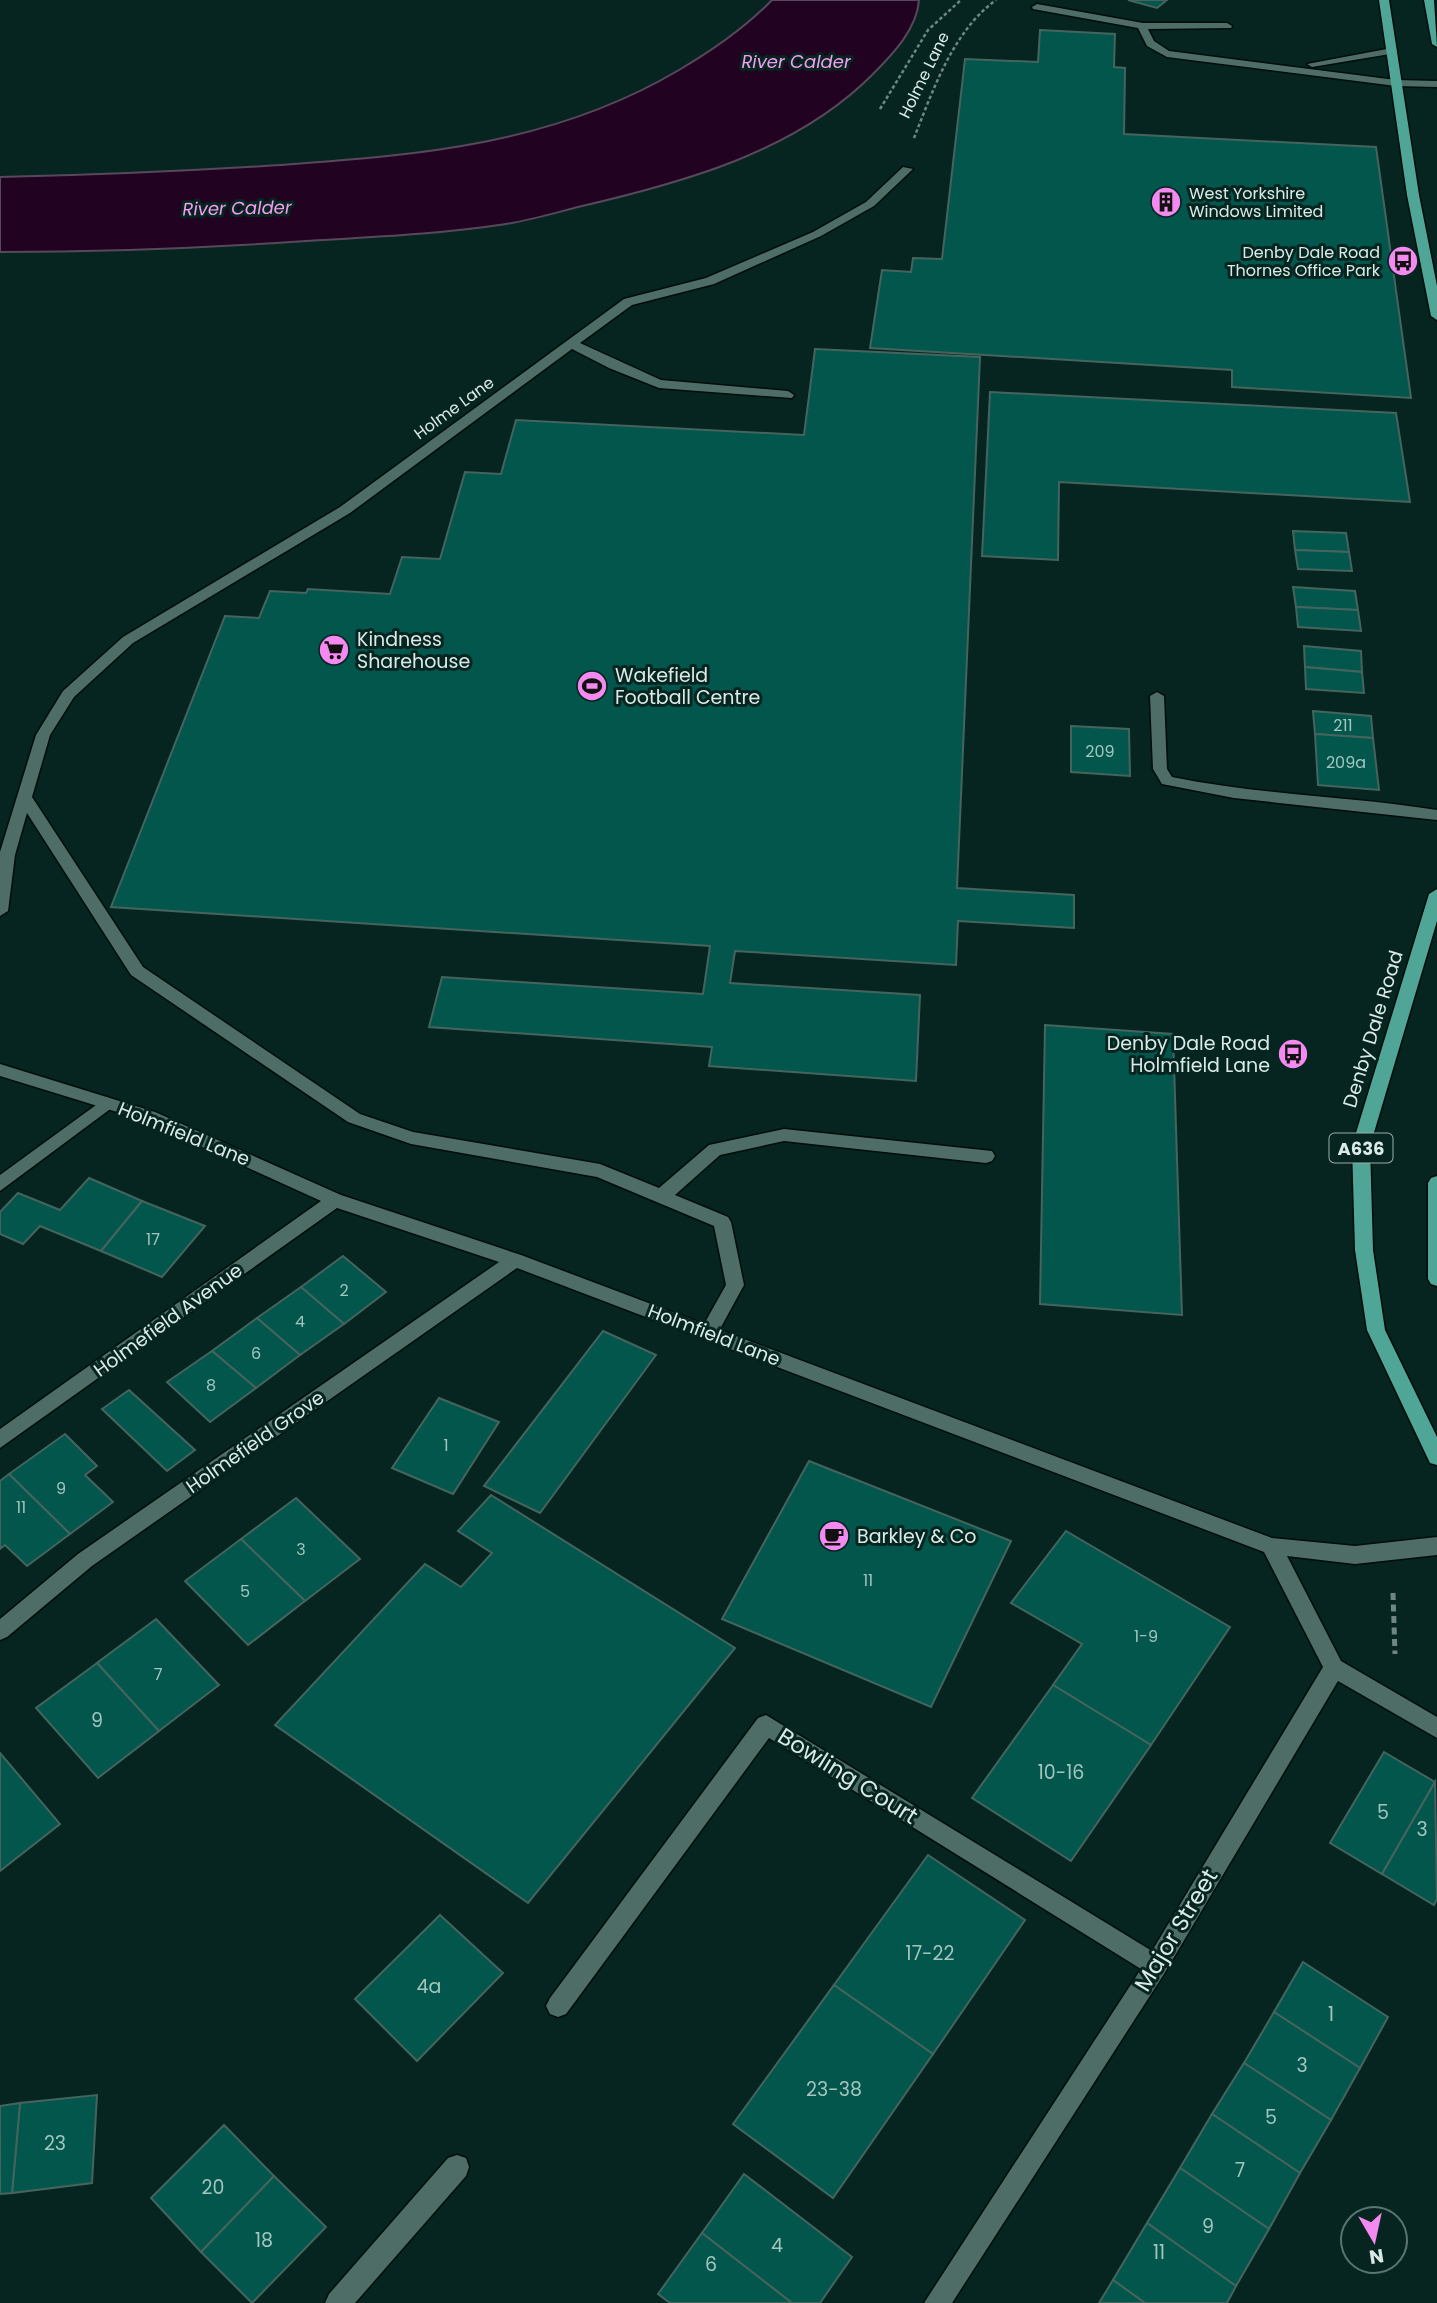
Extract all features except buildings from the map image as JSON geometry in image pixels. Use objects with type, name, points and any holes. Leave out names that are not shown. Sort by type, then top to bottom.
[{"type":"main road","points":[[1384,0],[1437,316]]},
{"type":"main road","points":[[1429,0],[1437,44]]},
{"type":"main road","name":"Denby Dale Road","points":[[1437,894],[1361,1146],[1364,1250],[1376,1330],[1437,1457]]},
{"type":"main road","points":[[1437,1183],[1437,1279]]},
{"type":"street","points":[[1037,7],[1143,26],[1227,26]]},
{"type":"street","points":[[1143,26],[1143,34],[1153,47],[1167,54],[1206,61],[1288,67],[1396,83],[1437,85]]},
{"type":"street","points":[[1288,67],[1392,51]]},
{"type":"street","name":"Holme Lane","points":[[0,911],[7,855],[43,735],[68,694],[128,640],[345,510],[628,302],[710,281],[817,234],[870,204],[907,169]]},
{"type":"street","points":[[573,344],[612,365],[659,384],[788,394]]},
{"type":"street","points":[[1157,696],[1160,769],[1167,781],[1211,791],[1384,805],[1437,815]]},
{"type":"street","points":[[23,795],[137,971],[354,1118],[411,1138],[600,1171],[722,1222],[735,1285],[708,1333]]},
{"type":"street","name":"Holmfield Lane","points":[[0,1070],[149,1116],[335,1200],[515,1260],[1271,1545],[1355,1555],[1393,1553],[1437,1546]]},
{"type":"street","points":[[0,1184],[107,1103]]},
{"type":"street","points":[[661,1197],[715,1150],[784,1135],[986,1156]]},
{"type":"street","name":"Holmefield Avenue","points":[[0,1440],[335,1200]]},
{"type":"street","name":"Holmefield Grove","points":[[0,1631],[85,1560],[515,1260]]},
{"type":"street","points":[[1271,1545],[1334,1668],[1437,1728]]},
{"type":"street","name":"Major Street","points":[[937,2303],[1156,1966],[1334,1668]]},
{"type":"street","name":"Bowling Court","points":[[558,2007],[766,1725],[1156,1966]]},
{"type":"street","points":[[338,2303],[457,2166]]},
{"type":"path","points":[[880,109],[928,30],[961,0]]},
{"type":"path","name":"Holme Lane","points":[[907,169],[916,130],[937,81],[975,15],[996,0]]},
{"type":"path","points":[[1393,1553],[1395,1661]]},
{"type":"water","name":"River Calder","points":[[772,0],[919,0],[914,21],[903,40],[873,74],[842,101],[773,144],[736,161],[657,187],[525,220],[457,230],[191,248],[0,252],[0,177],[281,165],[385,156],[486,142],[584,115],[632,95],[716,47]]},
{"type":"place","name":"West Yorkshire Windows Limited","points":[[1166,202]]},
{"type":"place","name":"Denby Dale Road Thornes Office Park","points":[[1403,261]]},
{"type":"place","name":"Kindness Sharehouse","points":[[334,650]]},
{"type":"place","name":"Wakefield Football Centre","points":[[592,686]]},
{"type":"place","name":"Denby Dale Road Holmfield Lane","points":[[1293,1054]]},
{"type":"place","name":"Barkley & Co","points":[[834,1536]]}]
